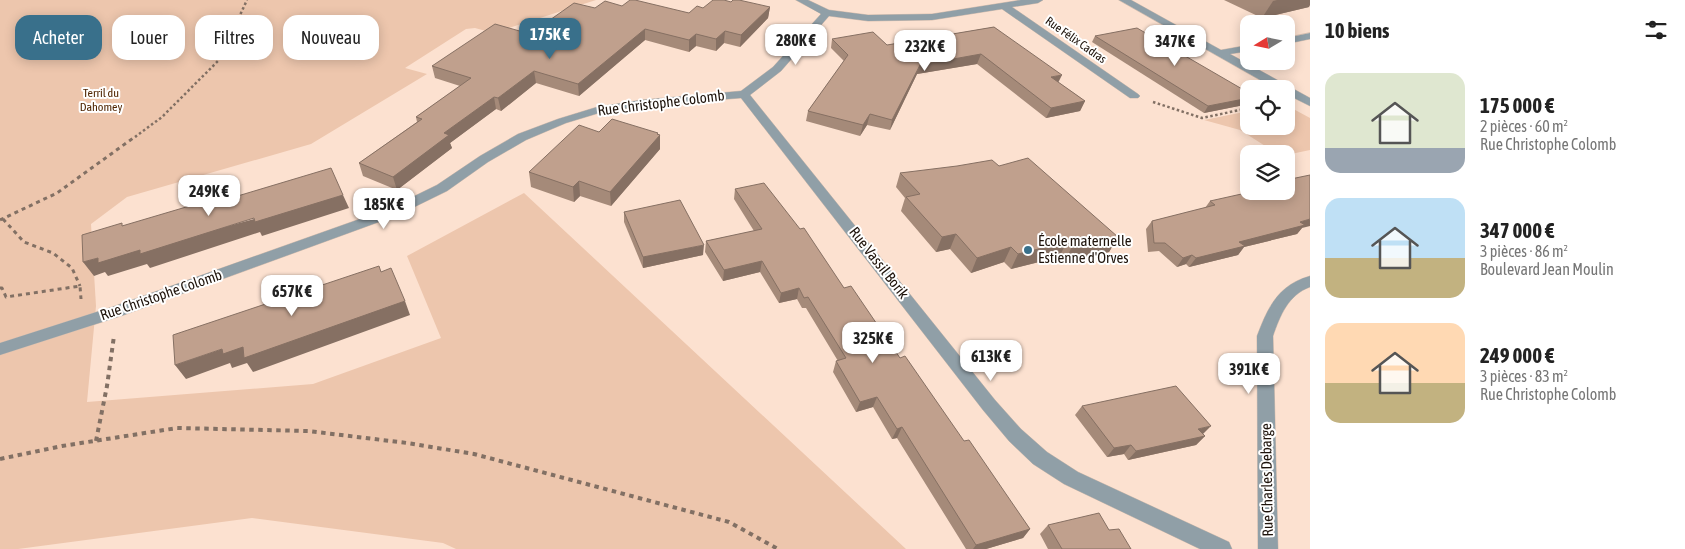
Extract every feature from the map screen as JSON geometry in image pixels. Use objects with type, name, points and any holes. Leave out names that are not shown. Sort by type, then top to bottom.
[{"type":"street","points":[[801,0],[828,13],[868,18],[932,17],[1038,0]]},
{"type":"street","points":[[1124,0],[1270,80]]},
{"type":"street","name":"Rue Félix Cadras","points":[[1005,6],[1134,96]]},
{"type":"street","name":"Rue Christophe Colomb","points":[[7,347],[118,311],[393,212],[442,188],[484,159],[522,137],[562,121],[597,110],[641,103],[744,94],[778,69],[828,13]]},
{"type":"street","points":[[1295,39],[1310,36]]},
{"type":"street","points":[[1220,53],[1240,50]]},
{"type":"street","name":"Rue Vassil Borik","points":[[744,94],[989,405],[1015,435],[1040,458],[1071,478],[1222,549]]},
{"type":"street","points":[[1295,94],[1310,103]]},
{"type":"street","name":"Rue Charles Debarge","points":[[1268,549],[1266,336],[1273,313],[1283,297],[1310,281]]},
{"type":"path","points":[[81,323],[80,286],[72,268],[53,252],[24,242],[1,219],[57,193],[162,116],[219,60],[247,0]]},
{"type":"path","points":[[1134,96],[1202,118],[1240,110]]},
{"type":"path","points":[[0,288],[2,288],[6,297],[80,286]]},
{"type":"path","points":[[96,441],[107,386],[118,311]]},
{"type":"path","points":[[0,459],[177,428],[308,431],[407,443],[474,454],[729,522],[778,549]]},
{"type":"green space","name":"Terril du Dahomey","points":[[0,0],[596,0],[493,33],[475,28],[466,29],[405,68],[427,74],[311,144],[127,197],[91,224],[96,306],[87,402],[313,384],[441,338],[407,256],[524,193],[906,549],[456,549],[443,543],[252,518],[18,549],[0,549]]},
{"type":"green space","points":[[1295,110],[1310,118],[1310,150],[1295,153],[1295,145],[1264,145],[1248,135],[1295,135]]},
{"type":"green space","points":[[1240,113],[1240,130],[1204,120]]},
{"type":"building","points":[[630,0],[689,13],[697,6],[703,8],[713,0],[731,2],[739,0],[770,7],[741,35],[725,31],[716,39],[696,34],[689,40],[645,29],[578,84],[534,71],[498,98],[494,97],[444,133],[449,135],[393,177],[359,163],[422,119],[416,117],[471,78],[432,66],[495,24],[530,34],[574,3],[595,8],[605,1],[622,6]]},
{"type":"building","points":[[994,27],[1062,75],[1051,77],[1085,101],[1051,108],[981,54],[920,65],[892,120],[870,114],[863,125],[808,111],[848,55],[832,39],[873,32],[887,45]]},
{"type":"building","points":[[1137,28],[1240,88],[1240,100],[1208,106],[1095,36]]},
{"type":"building","points":[[612,119],[660,135],[610,192],[579,181],[573,187],[529,172],[579,125],[599,132]]},
{"type":"building","points":[[1028,158],[1118,237],[1072,247],[1067,242],[1018,254],[1011,247],[977,258],[956,234],[942,237],[906,197],[920,194],[900,173],[992,160],[999,166]]},
{"type":"building","points":[[331,168],[343,195],[255,222],[254,218],[140,254],[140,250],[98,263],[98,258],[83,262],[82,235],[122,223],[122,226],[230,194],[231,198]]},
{"type":"building","points":[[1310,175],[1310,219],[1300,222],[1305,225],[1239,242],[1245,246],[1196,258],[1192,255],[1183,258],[1165,243],[1154,243],[1152,221],[1215,205],[1210,201],[1240,194],[1240,200],[1295,200],[1295,178]]},
{"type":"building","points":[[764,183],[800,229],[804,228],[844,288],[851,286],[900,358],[905,356],[964,441],[969,440],[1030,529],[976,545],[902,427],[897,429],[877,397],[860,402],[836,361],[846,358],[808,297],[804,298],[799,288],[781,293],[762,261],[724,270],[706,241],[762,229],[735,189]]},
{"type":"building","points":[[680,200],[704,245],[643,257],[624,212]]},
{"type":"building","points":[[379,266],[381,272],[391,268],[405,301],[244,358],[243,347],[223,354],[222,349],[175,365],[173,335]]},
{"type":"building","points":[[1176,386],[1211,426],[1198,429],[1205,436],[1136,451],[1131,445],[1114,448],[1082,406]]},
{"type":"building","points":[[1099,513],[1109,530],[1119,529],[1131,549],[1062,549],[1048,525]]},
{"type":"place","name":"École maternelle Estienne d'Orves","points":[[1028,250]]}]
